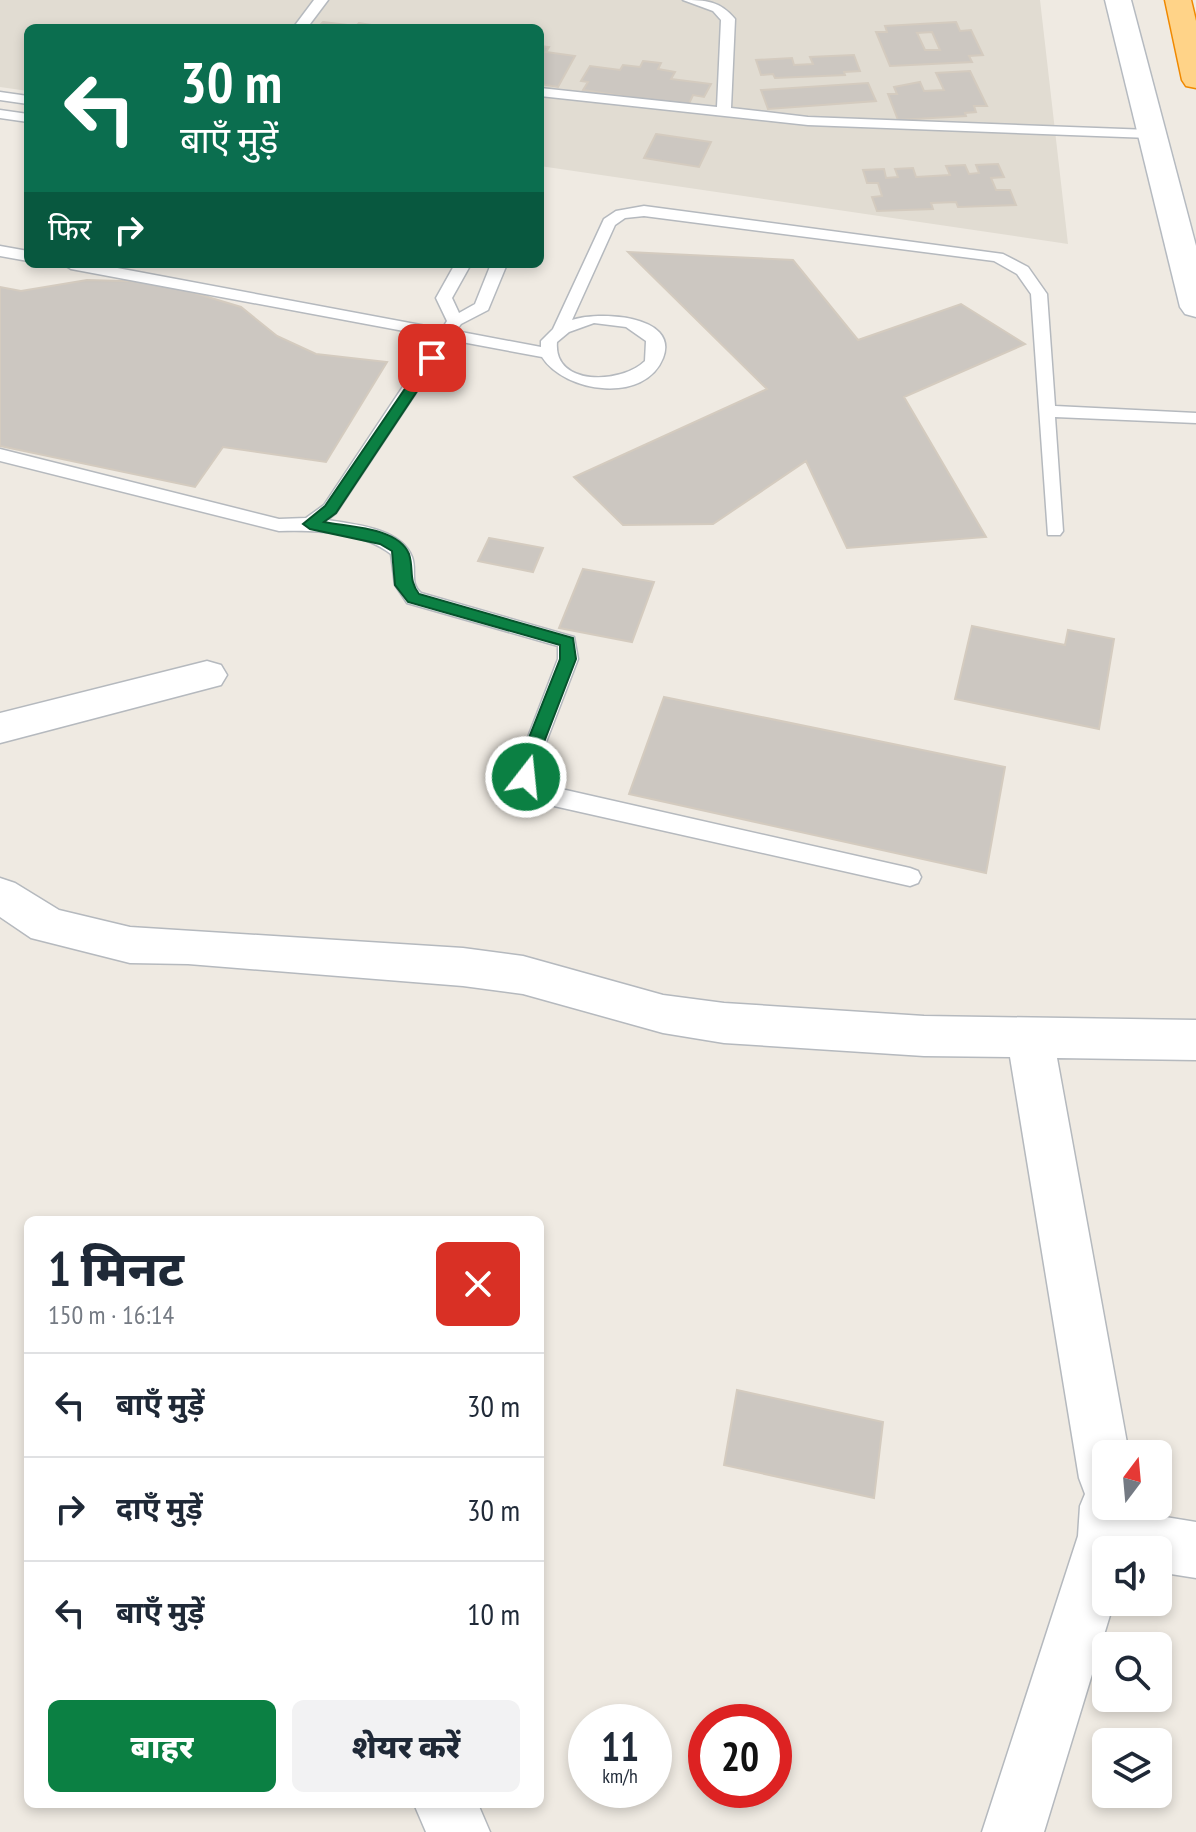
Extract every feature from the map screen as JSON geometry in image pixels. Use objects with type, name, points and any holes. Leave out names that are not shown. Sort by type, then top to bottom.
[{"type":"highway","points":[[1178,0],[1196,80]]},
{"type":"street","points":[[1118,0],[1196,307]]},
{"type":"street","points":[[0,728],[207,675]]},
{"type":"street","points":[[0,895],[47,925],[130,945],[188,946],[463,967],[523,975],[663,1014],[724,1023],[924,1036],[1196,1040]]},
{"type":"street","points":[[1030,1037],[1099,1440]]},
{"type":"street","points":[[1013,1832],[1107,1521],[1196,1550]]},
{"type":"street","points":[[447,1808],[459,1832]]},
{"type":"lane","points":[[303,24],[321,0]]},
{"type":"lane","points":[[690,0],[718,8],[728,19],[724,114]]},
{"type":"lane","points":[[544,92],[724,114],[1070,133],[1150,134]]},
{"type":"lane","points":[[0,96],[24,99]]},
{"type":"lane","points":[[0,114],[24,117]]},
{"type":"lane","points":[[560,328],[592,318],[632,323],[647,332],[655,344],[656,357],[647,370],[631,379],[588,383],[569,378],[554,368],[546,353],[547,343],[560,328],[600,235],[609,222],[621,214],[644,211],[673,213],[997,257],[1027,273],[1039,294],[1054,531]]},
{"type":"lane","points":[[0,251],[24,255]]},
{"type":"lane","points":[[95,268],[451,328],[546,353]]},
{"type":"lane","points":[[451,328],[444,298],[461,268]]},
{"type":"lane","points":[[310,524],[330,509],[451,328],[482,307],[497,268]]},
{"type":"lane","points":[[1048,411],[1196,418]]},
{"type":"lane","points":[[0,455],[279,525],[310,524],[384,539],[398,548],[403,557],[403,585],[414,598],[567,642],[568,659],[528,763],[526,777],[533,789],[552,798],[910,877]]},
{"type":"shaded area","points":[[0,0],[1040,0],[1068,244],[544,167],[544,24],[24,24],[24,90],[0,87]]},
{"type":"building","points":[[956,22],[960,31],[971,30],[983,55],[969,56],[972,62],[890,66],[876,32],[887,32],[885,26]],"holes":[[[932,32],[940,50],[925,50],[917,33]]]},
{"type":"building","points":[[544,46],[549,47],[546,52],[575,56],[558,87],[544,85]]},
{"type":"building","points":[[854,55],[860,71],[844,72],[845,75],[775,78],[773,74],[761,75],[756,60],[792,58],[794,65],[813,64],[810,57]]},
{"type":"building","points":[[643,61],[661,63],[658,69],[675,72],[671,79],[711,84],[704,97],[693,95],[688,106],[583,90],[588,82],[581,81],[590,66],[620,70],[623,65],[640,67]]},
{"type":"building","points":[[970,71],[987,106],[974,106],[976,112],[965,113],[966,116],[898,120],[888,94],[897,94],[894,87],[920,82],[924,91],[944,90],[936,73]]},
{"type":"building","points":[[868,83],[876,101],[768,109],[761,90]]},
{"type":"building","points":[[656,134],[711,142],[699,167],[644,158]]},
{"type":"building","points":[[998,164],[1004,177],[991,178],[996,190],[1010,190],[1016,205],[958,207],[956,202],[931,203],[933,209],[877,211],[872,197],[882,196],[878,183],[867,183],[863,170],[884,169],[886,178],[898,177],[895,169],[913,168],[916,177],[950,175],[946,166],[965,165],[969,174],[979,173],[976,165]]},
{"type":"building","points":[[628,252],[793,260],[858,340],[961,304],[1025,344],[904,397],[986,537],[847,548],[806,461],[713,524],[623,525],[574,477],[767,389]]},
{"type":"building","points":[[87,280],[158,282],[241,307],[277,336],[316,354],[387,362],[326,462],[223,447],[195,487],[0,446],[0,287],[21,291]]},
{"type":"building","points":[[489,538],[543,548],[533,572],[478,561]]},
{"type":"building","points":[[583,569],[654,582],[632,642],[559,628]]},
{"type":"building","points":[[972,626],[1065,645],[1068,630],[1114,639],[1099,729],[955,699]]},
{"type":"building","points":[[664,697],[1005,767],[986,873],[629,794]]},
{"type":"building","points":[[737,1390],[883,1422],[874,1498],[724,1465]]},
{"type":"route","points":[[432,358],[330,509],[324,517],[310,524],[384,539],[398,548],[403,557],[403,585],[414,598],[567,642],[568,659],[528,763],[526,777]]}]
